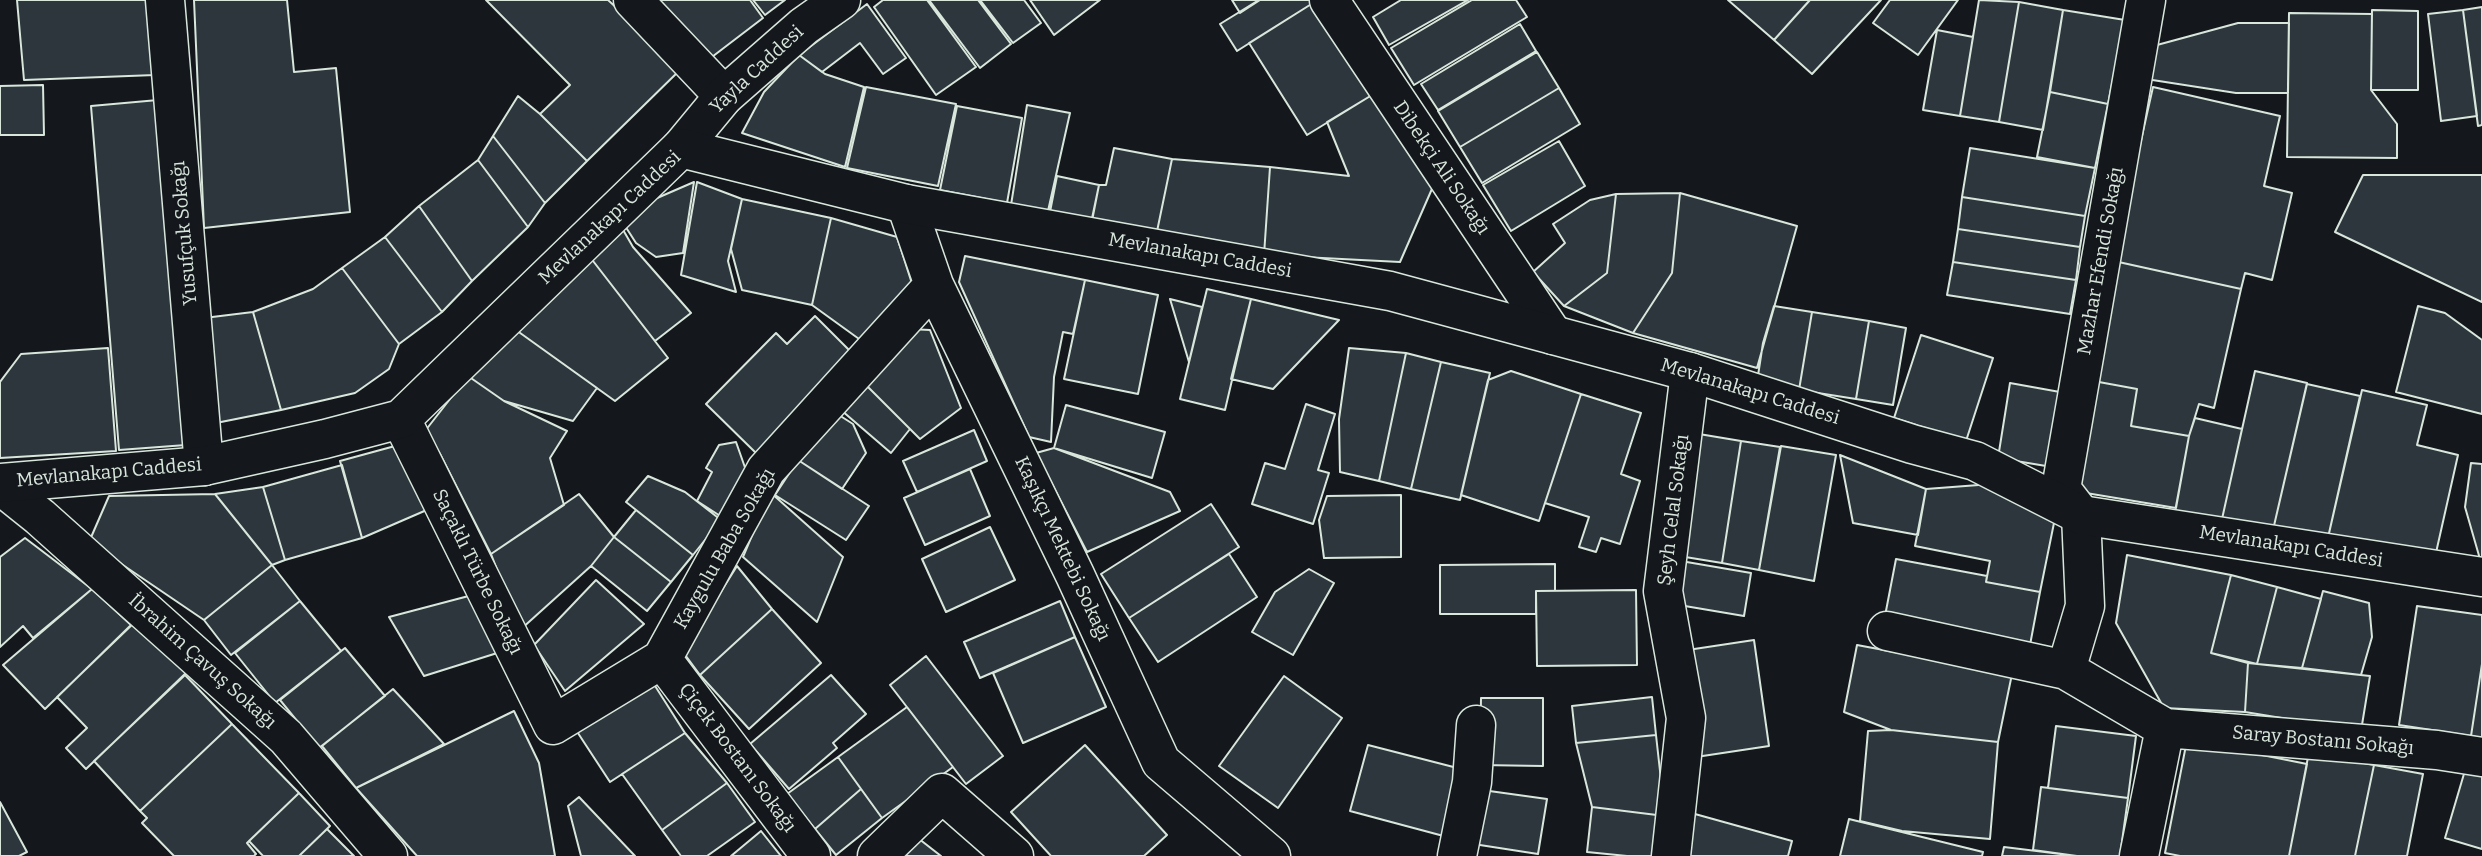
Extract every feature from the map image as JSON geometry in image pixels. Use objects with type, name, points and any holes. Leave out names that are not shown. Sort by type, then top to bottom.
[{"type":"street","name":"Yusufçuk Sokağı","points":[[165,0],[204,466]]},
{"type":"street","points":[[633,0],[724,96]]},
{"type":"street","name":"Yayla Caddesi","points":[[681,148],[724,96],[804,26],[841,0]]},
{"type":"street","name":"Dibekçi Ali Sokağı","points":[[1329,0],[1553,335]]},
{"type":"street","name":"Mazhar Efendi Sokağı","points":[[2081,515],[2061,489],[2146,0]]},
{"type":"street","name":"Mevlanakapı Caddesi","points":[[0,484],[204,466],[401,419],[681,148],[906,204],[1390,290],[1690,372],[1912,444],[1975,461],[2081,515],[2482,577]]},
{"type":"street","name":"Kaşıkçı Mektebi Sokağı","points":[[906,204],[934,285],[1075,575],[1161,762],[1271,856]]},
{"type":"street","name":"Kaygulu Baba Sokağı","points":[[553,725],[662,659],[766,470],[934,285]]},
{"type":"street","name":"Şeyh Celal Sokağı","points":[[1671,856],[1686,718],[1663,592],[1690,372]]},
{"type":"street","name":"Saçaklı Türbe Sokağı","points":[[401,419],[553,725]]},
{"type":"street","name":"İbrahim Çavuş Sokağı","points":[[0,484],[286,737],[388,856]]},
{"type":"street","points":[[2066,670],[2085,606],[2081,515]]},
{"type":"street","points":[[1887,631],[2066,670],[2165,728],[2139,856]]},
{"type":"street","name":"Çiçek Bostanı Sokağı","points":[[662,659],[811,856]]},
{"type":"street","points":[[1457,856],[1472,782],[1476,725]]},
{"type":"street","name":"Saray Bostanı Sokağı","points":[[2165,728],[2437,750],[2482,757]]},
{"type":"street","points":[[877,856],[942,793],[1014,856]]},
{"type":"building","points":[[17,0],[149,0],[155,75],[24,80]]},
{"type":"building","points":[[194,0],[287,0],[294,72],[336,68],[350,212],[204,228]]},
{"type":"building","points":[[486,0],[608,0],[682,68],[587,161],[540,114],[570,85]]},
{"type":"building","points":[[648,0],[750,0],[763,18],[708,60]]},
{"type":"building","points":[[753,0],[785,0],[765,15]]},
{"type":"building","points":[[883,0],[927,0],[976,67],[936,95],[874,7]]},
{"type":"building","points":[[929,0],[978,0],[1011,44],[980,68]]},
{"type":"building","points":[[980,0],[1024,0],[1041,23],[1013,43]]},
{"type":"building","points":[[1030,0],[1100,0],[1054,35]]},
{"type":"building","points":[[1232,0],[1260,0],[1240,13]]},
{"type":"building","points":[[1259,0],[1312,0],[1313,3],[1237,51],[1220,24]]},
{"type":"building","points":[[1401,0],[1468,0],[1389,45],[1373,17]]},
{"type":"building","points":[[1472,0],[1516,0],[1527,17],[1414,85],[1391,48]]},
{"type":"building","points":[[1728,0],[1808,0],[1809,1],[1774,40]]},
{"type":"building","points":[[1810,0],[1881,0],[1812,74],[1774,40]]},
{"type":"building","points":[[1890,0],[1958,0],[1918,55],[1873,23]]},
{"type":"building","points":[[1979,0],[2019,2],[1999,122],[1960,116]]},
{"type":"building","points":[[2019,2],[2063,10],[2043,130],[1999,122]]},
{"type":"building","points":[[1313,3],[1372,95],[1307,135],[1249,43]]},
{"type":"building","points":[[867,4],[906,58],[883,74],[860,43],[822,72],[799,55]]},
{"type":"building","points":[[2482,7],[2482,125],[2478,126],[2463,10]]},
{"type":"building","points":[[2063,10],[2125,20],[2108,104],[2050,92]]},
{"type":"building","points":[[2372,10],[2418,11],[2418,90],[2371,90]]},
{"type":"building","points":[[2463,10],[2477,116],[2441,121],[2428,14]]},
{"type":"building","points":[[2289,13],[2372,14],[2371,90],[2397,124],[2397,158],[2287,157]]},
{"type":"building","points":[[2238,23],[2289,23],[2288,93],[2236,93],[2146,79],[2146,48]]},
{"type":"building","points":[[1520,24],[1536,51],[1438,110],[1421,84]]},
{"type":"building","points":[[1937,30],[1973,37],[1960,116],[1923,110]]},
{"type":"building","points":[[1537,52],[1559,88],[1460,147],[1438,111]]},
{"type":"building","points":[[799,55],[825,74],[864,87],[845,167],[742,133],[764,92]]},
{"type":"building","points":[[43,85],[44,135],[0,135],[0,86]]},
{"type":"building","points":[[866,87],[956,104],[938,186],[847,168]]},
{"type":"building","points":[[2153,87],[2280,116],[2264,186],[2292,193],[2272,280],[2245,273],[2241,289],[2114,261]]},
{"type":"building","points":[[1559,88],[1580,124],[1482,183],[1460,147]]},
{"type":"building","points":[[2050,92],[2108,104],[2095,168],[2037,157]]},
{"type":"building","points":[[1372,95],[1435,182],[1400,262],[1264,255],[1270,167],[1349,176],[1327,122]]},
{"type":"building","points":[[518,96],[587,161],[545,203],[493,136]]},
{"type":"building","points":[[158,100],[186,445],[119,450],[91,106]]},
{"type":"building","points":[[1027,105],[1070,113],[1048,211],[1011,205]]},
{"type":"building","points":[[957,106],[1022,118],[1007,203],[940,190]]},
{"type":"building","points":[[493,136],[545,203],[528,227],[478,160]]},
{"type":"building","points":[[1559,141],[1585,186],[1511,231],[1483,185]]},
{"type":"building","points":[[1114,148],[1172,159],[1155,241],[1090,228],[1099,185],[1106,185]]},
{"type":"building","points":[[1970,148],[2095,168],[2085,216],[1962,197]]},
{"type":"building","points":[[1172,159],[1270,167],[1264,255],[1155,241]]},
{"type":"building","points":[[478,160],[528,227],[472,281],[419,206]]},
{"type":"building","points":[[2363,175],[2482,175],[2482,302],[2335,232]]},
{"type":"building","points":[[1057,176],[1099,185],[1091,226],[1049,217]]},
{"type":"building","points":[[694,182],[683,253],[656,257],[636,243],[618,215]]},
{"type":"building","points":[[697,182],[742,199],[728,261],[736,292],[681,275]]},
{"type":"building","points":[[1680,193],[1672,273],[1633,333],[1564,306],[1607,273],[1616,194]]},
{"type":"building","points":[[1680,193],[1797,226],[1757,368],[1633,333],[1672,273]]},
{"type":"building","points":[[1616,194],[1607,273],[1564,306],[1533,272],[1565,243],[1553,224],[1590,200]]},
{"type":"building","points":[[1962,197],[2085,216],[2080,247],[1958,229]]},
{"type":"building","points":[[742,199],[831,218],[812,305],[742,290],[731,249]]},
{"type":"building","points":[[419,206],[472,281],[442,312],[385,237]]},
{"type":"building","points":[[615,216],[633,247],[691,313],[655,341],[583,248]]},
{"type":"building","points":[[831,218],[897,237],[916,296],[866,344],[812,305]]},
{"type":"building","points":[[1958,229],[2080,247],[2076,280],[1953,262]]},
{"type":"building","points":[[385,237],[442,312],[399,344],[342,268]]},
{"type":"building","points":[[583,248],[668,358],[615,401],[509,325]]},
{"type":"building","points":[[965,256],[1085,280],[1073,334],[1063,332],[1054,377],[1051,442],[1029,437],[959,282]]},
{"type":"building","points":[[2114,261],[2241,289],[2214,408],[2199,404],[2189,436],[2131,426],[2137,389],[2088,380]]},
{"type":"building","points":[[1953,262],[2076,280],[2070,314],[1947,295]]},
{"type":"building","points":[[342,268],[399,344],[389,369],[355,393],[281,410],[253,312],[313,289]]},
{"type":"building","points":[[1085,280],[1158,295],[1138,394],[1064,379]]},
{"type":"building","points":[[1207,289],[1251,299],[1225,410],[1180,399]]},
{"type":"building","points":[[1170,299],[1202,307],[1189,362]]},
{"type":"building","points":[[1251,299],[1339,320],[1273,389],[1231,379]]},
{"type":"building","points":[[1774,306],[1812,312],[1799,390],[1757,382],[1763,343]]},
{"type":"building","points":[[2418,306],[2445,313],[2482,340],[2482,414],[2396,392]]},
{"type":"building","points":[[253,312],[281,410],[216,423],[204,318]]},
{"type":"building","points":[[1812,312],[1869,321],[1856,399],[1799,390]]},
{"type":"building","points":[[815,316],[856,357],[758,455],[706,404],[776,333],[787,344]]},
{"type":"building","points":[[1869,321],[1906,328],[1893,405],[1856,399]]},
{"type":"building","points":[[509,325],[597,388],[573,421],[504,401],[468,376]]},
{"type":"building","points":[[909,329],[930,330],[961,408],[920,439],[864,383]]},
{"type":"building","points":[[1921,335],[1993,358],[1966,441],[1894,418]]},
{"type":"building","points":[[108,348],[116,451],[0,458],[0,382],[21,354]]},
{"type":"building","points":[[1349,348],[1406,353],[1379,481],[1340,472],[1339,419]]},
{"type":"building","points":[[1406,353],[1441,362],[1411,489],[1379,481]]},
{"type":"building","points":[[1441,362],[1490,373],[1460,500],[1411,489]]},
{"type":"building","points":[[1511,371],[1581,394],[1539,521],[1461,495],[1488,380]]},
{"type":"building","points":[[2255,371],[2307,383],[2273,530],[2220,528]]},
{"type":"building","points":[[468,376],[504,401],[567,431],[550,458],[564,505],[491,554],[440,454],[425,431]]},
{"type":"building","points":[[2088,380],[2137,389],[2131,426],[2189,436],[2176,508],[2068,490]]},
{"type":"building","points":[[864,383],[910,429],[891,453],[841,410]]},
{"type":"building","points":[[2010,383],[2071,394],[2058,468],[1998,458]]},
{"type":"building","points":[[2307,384],[2360,396],[2327,542],[2273,530]]},
{"type":"building","points":[[2362,390],[2427,405],[2417,445],[2458,455],[2433,566],[2327,542]]},
{"type":"building","points":[[1581,394],[1641,413],[1621,474],[1640,481],[1620,544],[1601,538],[1596,552],[1579,547],[1589,517],[1545,503]]},
{"type":"building","points":[[1306,404],[1335,414],[1318,470],[1329,473],[1313,524],[1252,504],[1265,463],[1285,469]]},
{"type":"building","points":[[1066,405],[1165,432],[1152,478],[1054,448]]},
{"type":"building","points":[[831,410],[853,424],[866,453],[842,489],[798,460]]},
{"type":"building","points":[[2195,418],[2242,429],[2220,528],[2174,517],[2189,436]]},
{"type":"building","points":[[974,430],[987,461],[917,492],[903,461]]},
{"type":"building","points":[[1693,433],[1741,441],[1722,563],[1673,555]]},
{"type":"building","points":[[1741,441],[1780,447],[1759,570],[1722,563]]},
{"type":"building","points":[[736,442],[748,476],[728,521],[697,501],[712,472],[706,468],[719,445]]},
{"type":"building","points":[[395,446],[429,509],[362,538],[340,461]]},
{"type":"building","points":[[1781,446],[1836,455],[1814,581],[1759,570]]},
{"type":"building","points":[[1054,448],[1170,492],[1180,511],[1087,552],[1036,453]]},
{"type":"building","points":[[1840,455],[1926,489],[1918,535],[1853,523]]},
{"type":"building","points":[[798,460],[869,506],[846,540],[775,495]]},
{"type":"building","points":[[2471,463],[2482,464],[2482,566],[2465,507]]},
{"type":"building","points":[[342,465],[362,538],[285,560],[263,487]]},
{"type":"building","points":[[970,469],[990,516],[925,545],[904,498]]},
{"type":"building","points":[[648,476],[685,492],[721,520],[693,555],[626,502]]},
{"type":"building","points":[[2005,483],[2055,518],[2040,592],[1986,582],[1990,561],[1915,546],[1926,489]]},
{"type":"building","points":[[263,487],[285,560],[272,565],[215,494]]},
{"type":"building","points":[[770,492],[843,557],[817,622],[743,557]]},
{"type":"building","points":[[215,494],[272,565],[204,620],[89,542],[109,496]]},
{"type":"building","points":[[579,494],[614,537],[591,566],[520,630],[491,554]]},
{"type":"building","points":[[1401,495],[1401,557],[1324,558],[1319,520],[1327,496]]},
{"type":"building","points":[[1211,504],[1239,547],[1129,618],[1101,574]]},
{"type":"building","points":[[636,510],[693,555],[671,582],[614,537]]},
{"type":"building","points":[[990,527],[1015,580],[946,612],[922,559]]},
{"type":"building","points":[[614,537],[671,582],[647,611],[591,566]]},
{"type":"building","points":[[25,538],[92,589],[33,638],[23,626],[0,647],[0,557]]},
{"type":"building","points":[[1229,554],[1257,597],[1158,662],[1129,618]]},
{"type":"building","points":[[2127,555],[2231,575],[2211,653],[2248,663],[2245,712],[2164,708],[2116,623]]},
{"type":"building","points":[[1896,559],[1987,576],[1986,582],[2040,592],[2030,645],[1885,616]]},
{"type":"building","points":[[1675,560],[1751,573],[1744,616],[1673,604]]},
{"type":"building","points":[[1555,564],[1555,591],[1536,591],[1536,614],[1440,614],[1440,565]]},
{"type":"building","points":[[272,565],[300,601],[231,655],[204,620]]},
{"type":"building","points":[[737,566],[772,609],[700,675],[683,652]]},
{"type":"building","points":[[1309,569],[1334,583],[1293,655],[1252,632],[1275,592]]},
{"type":"building","points":[[2231,575],[2277,587],[2257,664],[2211,653]]},
{"type":"building","points":[[596,580],[644,624],[565,691],[534,645]]},
{"type":"building","points":[[2277,587],[2321,599],[2302,668],[2257,664]]},
{"type":"building","points":[[92,589],[131,625],[45,709],[3,665]]},
{"type":"building","points":[[1636,590],[1637,665],[1537,666],[1536,591]]},
{"type":"building","points":[[2323,591],[2369,603],[2372,637],[2361,675],[2302,668]]},
{"type":"building","points":[[480,593],[510,649],[424,676],[389,617]]},
{"type":"building","points":[[300,601],[341,651],[275,703],[235,653]]},
{"type":"building","points":[[1060,601],[1075,637],[980,678],[964,642]]},
{"type":"building","points":[[2417,606],[2482,615],[2482,664],[2471,736],[2399,725]]},
{"type":"building","points":[[772,609],[821,663],[749,729],[700,675]]},
{"type":"building","points":[[138,619],[188,671],[86,769],[66,748],[87,728],[57,697]]},
{"type":"building","points":[[1075,637],[1106,707],[1023,743],[993,673]]},
{"type":"building","points":[[1754,640],[1769,746],[1696,757],[1681,651]]},
{"type":"building","points":[[1857,645],[2012,674],[1998,742],[1891,730],[1844,712]]},
{"type":"building","points":[[345,648],[385,696],[319,748],[280,700]]},
{"type":"building","points":[[926,656],[1003,756],[966,784],[890,685]]},
{"type":"building","points":[[2248,663],[2370,676],[2361,731],[2245,712]]},
{"type":"building","points":[[2482,664],[2482,738],[2471,736]]},
{"type":"building","points":[[185,675],[232,724],[140,811],[94,761]]},
{"type":"building","points":[[831,675],[866,714],[833,743],[837,748],[789,789],[750,744]]},
{"type":"building","points":[[1284,676],[1342,718],[1278,808],[1219,766]]},
{"type":"building","points":[[650,678],[685,733],[610,782],[574,727]]},
{"type":"building","points":[[393,689],[444,744],[356,788],[322,746]]},
{"type":"building","points":[[1652,697],[1656,735],[1576,743],[1572,706]]},
{"type":"building","points":[[1481,698],[1543,698],[1543,766],[1480,765]]},
{"type":"building","points":[[907,707],[953,767],[882,818],[838,757]]},
{"type":"building","points":[[514,711],[539,763],[555,856],[417,856],[356,788]]},
{"type":"building","points":[[232,724],[299,793],[247,843],[256,854],[254,856],[174,856],[142,823],[147,818],[140,811]]},
{"type":"building","points":[[2056,726],[2136,736],[2128,798],[2048,788]]},
{"type":"building","points":[[1891,730],[1998,742],[1990,839],[1902,831],[1860,821],[1868,731]]},
{"type":"building","points":[[685,733],[727,783],[662,830],[622,774]]},
{"type":"building","points":[[1656,735],[1665,816],[1592,807],[1576,743]]},
{"type":"building","points":[[2187,740],[2307,764],[2289,856],[2180,856],[2165,853]]},
{"type":"building","points":[[1085,745],[1167,835],[1144,856],[1051,856],[1011,812]]},
{"type":"building","points":[[1368,745],[1469,771],[1451,838],[1350,811]]},
{"type":"building","points":[[2309,752],[2374,765],[2355,856],[2289,856]]},
{"type":"building","points":[[838,757],[861,789],[815,829],[787,794]]},
{"type":"building","points":[[2374,765],[2423,774],[2407,856],[2355,856]]},
{"type":"building","points":[[2466,767],[2482,772],[2482,849],[2445,838]]},
{"type":"building","points":[[727,783],[755,822],[707,856],[681,856],[662,830]]},
{"type":"building","points":[[2041,787],[2128,798],[2120,856],[2077,856],[2033,850]]},
{"type":"building","points":[[861,789],[882,818],[836,855],[815,829]]},
{"type":"building","points":[[1475,789],[1547,799],[1538,854],[1467,843]]},
{"type":"building","points":[[299,793],[330,826],[299,856],[263,856],[249,841]]},
{"type":"building","points":[[579,797],[635,856],[581,856],[568,806]]},
{"type":"building","points":[[0,802],[27,852],[19,856],[0,856]]},
{"type":"building","points":[[1592,807],[1665,816],[1660,856],[1587,852]]},
{"type":"building","points":[[1695,814],[1792,841],[1788,856],[1683,856]]},
{"type":"building","points":[[1849,819],[1983,852],[1982,856],[1840,856]]},
{"type":"building","points":[[327,829],[354,856],[299,856]]},
{"type":"building","points":[[761,831],[781,856],[731,856]]},
{"type":"building","points":[[914,835],[941,856],[897,856]]},
{"type":"building","points":[[2004,847],[2077,856],[2002,856]]}]
